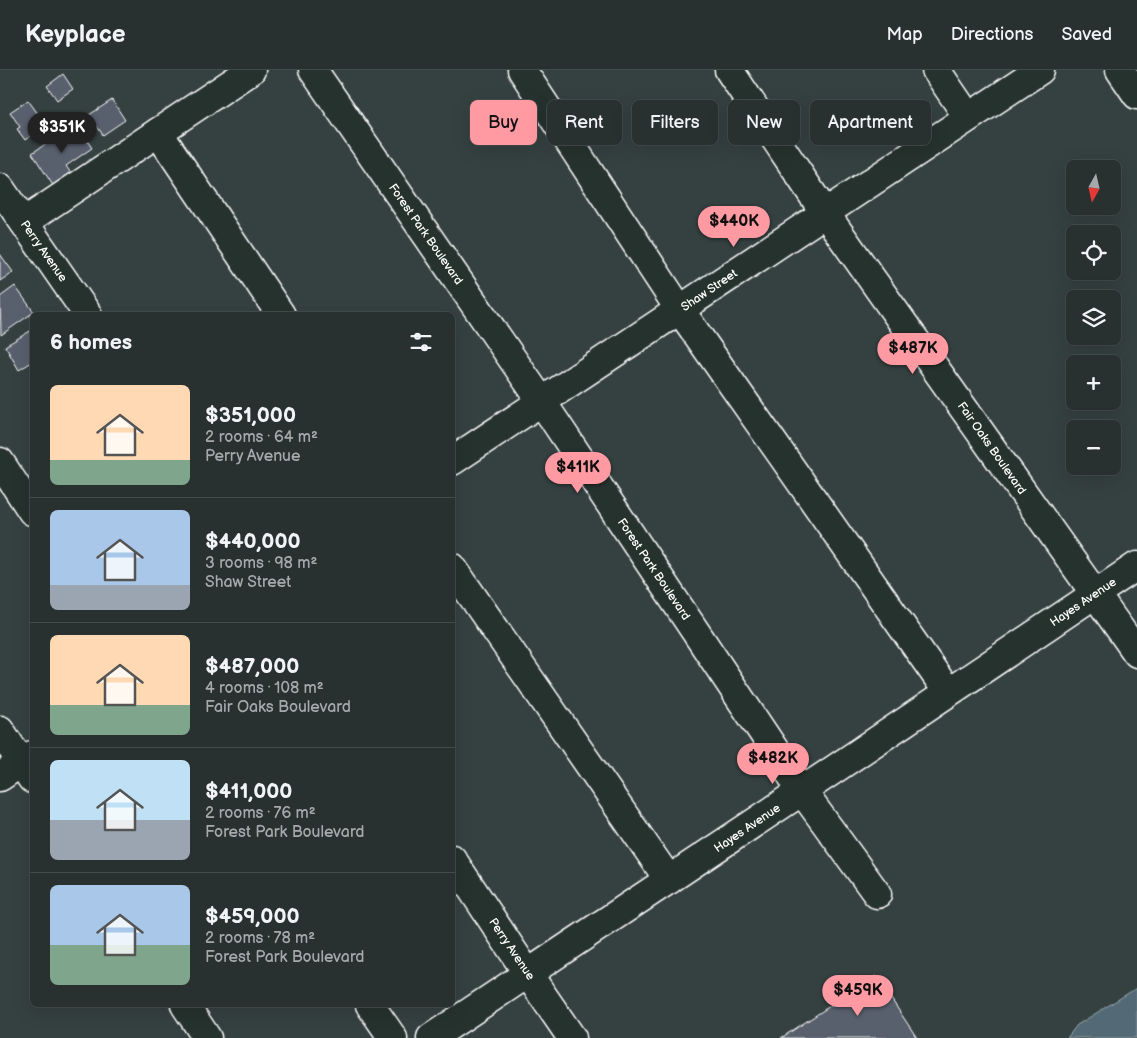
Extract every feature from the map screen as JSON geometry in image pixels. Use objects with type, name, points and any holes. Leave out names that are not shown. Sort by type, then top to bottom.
[{"type":"street","points":[[24,222],[250,70]]},
{"type":"street","name":"Forest Park Boulevard","points":[[313,70],[542,402],[802,791],[877,894]]},
{"type":"street","points":[[522,70],[680,310],[948,692]]},
{"type":"street","name":"Fair Oaks Boulevard","points":[[729,70],[825,213],[1137,653]]},
{"type":"street","points":[[936,70],[968,117]]},
{"type":"street","name":"Shaw Street","points":[[455,459],[1040,70]]},
{"type":"street","points":[[1120,70],[1137,95]]},
{"type":"street","points":[[158,132],[280,312]]},
{"type":"street","name":"Perry Avenue","points":[[0,188],[86,312]]},
{"type":"street","points":[[0,462],[30,508]]},
{"type":"street","name":"Hayes Avenue","points":[[431,1038],[1137,566]]},
{"type":"street","points":[[455,571],[669,880]]},
{"type":"street","points":[[0,730],[22,768]]},
{"type":"street","name":"Perry Avenue","points":[[455,864],[572,1038]]},
{"type":"street","points":[[185,1007],[207,1038]]},
{"type":"street","points":[[371,1007],[393,1038]]},
{"type":"water","points":[[1137,989],[1137,1038],[1067,1038],[1077,1025]]},
{"type":"building","points":[[63,74],[73,89],[57,100],[47,86]]},
{"type":"building","points":[[28,100],[46,125],[25,140],[17,129],[20,127],[10,112]]},
{"type":"building","points":[[112,100],[125,120],[103,135],[89,115]]},
{"type":"building","points":[[76,124],[92,148],[66,166],[72,175],[54,187],[32,153]]},
{"type":"building","points":[[0,254],[13,272],[0,281]]},
{"type":"building","points":[[15,286],[34,312],[30,312],[30,315],[1,335],[0,297]]},
{"type":"building","points":[[30,331],[30,363],[19,370],[5,346]]},
{"type":"building","points":[[876,976],[917,1038],[781,1038]]}]
